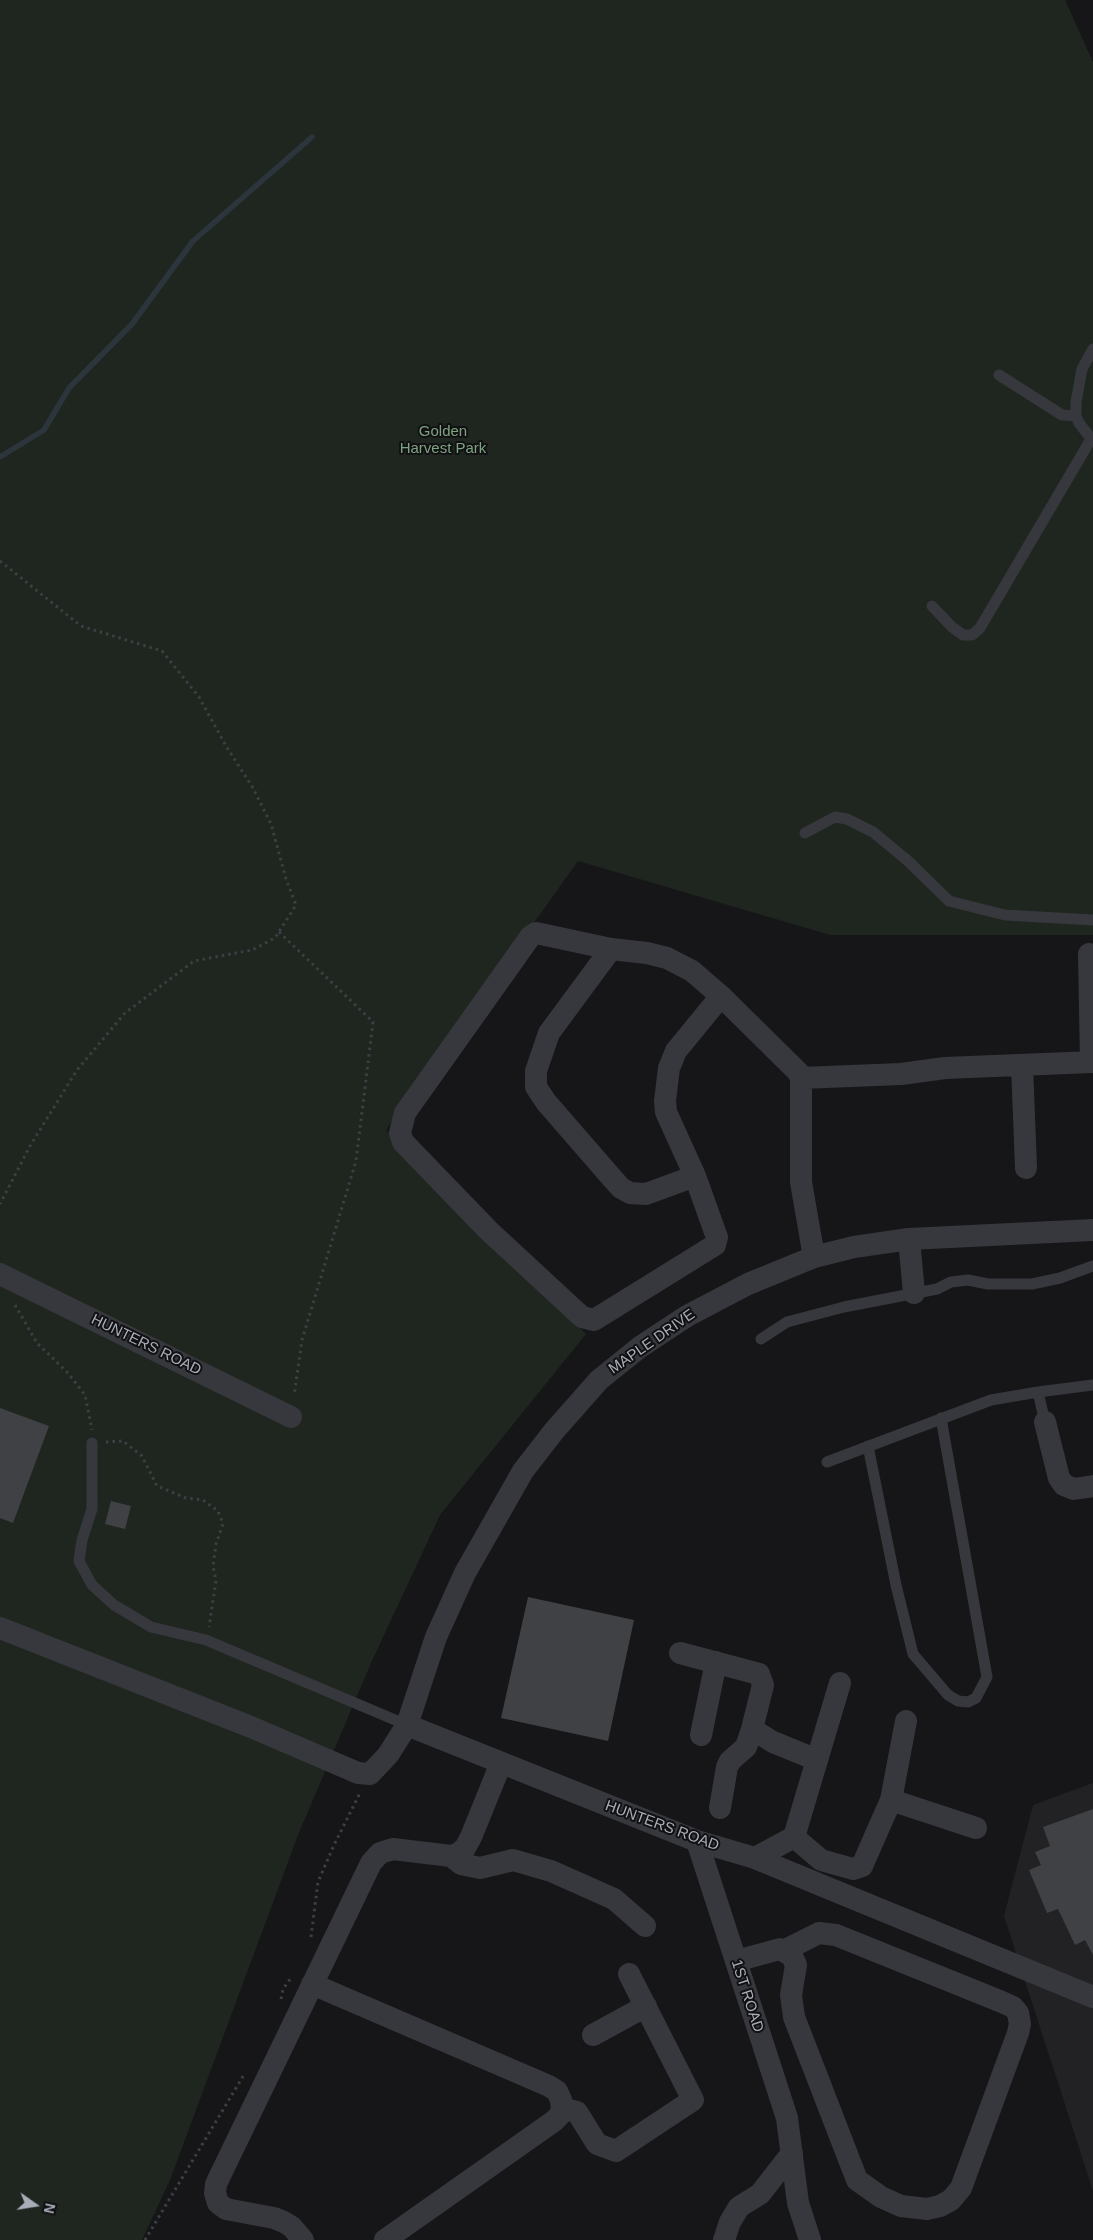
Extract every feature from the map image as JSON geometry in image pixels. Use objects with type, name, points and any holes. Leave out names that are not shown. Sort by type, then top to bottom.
[{"type":"street","points":[[721,996],[676,1051],[669,1068],[666,1090],[666,1112],[695,1176],[717,1237],[715,1245],[594,1320],[587,1320],[488,1230],[403,1142],[400,1133],[405,1114],[530,937],[536,933],[543,934],[611,949],[647,953],[667,958],[692,971],[721,996],[798,1072],[801,1078],[801,1182],[814,1257]]},
{"type":"street","points":[[611,949],[549,1034],[536,1071],[536,1087],[546,1102],[621,1188],[630,1193],[646,1194],[695,1176]]},
{"type":"street","points":[[801,1078],[901,1074],[945,1068],[1092,1062],[1089,954]]},
{"type":"street","points":[[1022,1065],[1026,1168]]},
{"type":"street","name":"MAPLE DRIVE","points":[[407,1725],[436,1638],[465,1573],[524,1471],[599,1380],[640,1347],[687,1316],[748,1284],[814,1257],[854,1247],[909,1239],[1093,1230]]},
{"type":"street","points":[[909,1239],[914,1293]]},
{"type":"street","name":"HUNTERS ROAD","points":[[0,1274],[291,1417]]},
{"type":"street","points":[[1045,1422],[1059,1478],[1064,1485],[1074,1489],[1093,1486]]},
{"type":"street","points":[[0,1628],[251,1727],[358,1773],[370,1774],[388,1755],[407,1725]]},
{"type":"street","points":[[680,1653],[759,1674],[762,1680],[763,1685],[746,1746],[730,1761],[724,1774],[720,1808]]},
{"type":"street","points":[[701,1735],[716,1662]]},
{"type":"street","points":[[755,1858],[794,1836],[840,1683]]},
{"type":"street","points":[[794,1836],[821,1860],[846,1869],[862,1866],[891,1800],[906,1721]]},
{"type":"street","name":"HUNTERS ROAD","points":[[407,1725],[697,1841],[755,1858],[1093,1996]]},
{"type":"street","points":[[752,1729],[773,1742],[816,1760]]},
{"type":"street","points":[[451,1856],[465,1848],[471,1838],[501,1763]]},
{"type":"street","points":[[891,1800],[976,1828]]},
{"type":"street","name":"1ST ROAD","points":[[697,1841],[787,2118],[798,2203],[810,2240]]},
{"type":"street","points":[[303,2240],[292,2227],[284,2222],[274,2218],[226,2209],[218,2203],[215,2193],[216,2184],[303,1979],[371,1863],[380,1853],[402,1848],[451,1856],[461,1864],[480,1868],[513,1860],[551,1871],[614,1899],[645,1926]]},
{"type":"street","points":[[736,1961],[780,1949],[785,1950],[792,1956],[796,1965],[792,1995],[794,2017],[857,2180],[881,2197],[901,2206],[927,2209],[940,2206],[951,2200],[960,2188],[1018,2033],[1020,2024],[1018,2013],[1014,2007],[836,1935],[818,1933],[785,1950]]},
{"type":"street","points":[[563,2108],[577,2112],[597,2144],[616,2151],[693,2100],[629,1974]]},
{"type":"street","points":[[303,1979],[549,2086],[556,2091],[563,2108],[562,2113],[554,2121],[385,2240]]},
{"type":"street","points":[[593,2035],[646,2006]]},
{"type":"street","points":[[724,2240],[730,2222],[738,2207],[760,2194],[792,2154]]},
{"type":"lane","points":[[932,606],[963,636],[972,635],[980,628],[1092,440],[1076,416],[1076,402],[1082,369],[1093,349]]},
{"type":"lane","points":[[999,375],[1062,414],[1076,416]]},
{"type":"lane","points":[[805,833],[835,818],[847,819],[873,832],[900,854],[949,901],[1005,915],[1093,920]]},
{"type":"lane","points":[[761,1339],[787,1322],[844,1307],[938,1289],[951,1282],[968,1280],[988,1284],[1032,1284],[1060,1278],[1093,1266]]},
{"type":"lane","points":[[828,1462],[991,1400],[1093,1385]]},
{"type":"lane","points":[[1038,1392],[1045,1422]]},
{"type":"lane","points":[[868,1446],[896,1585],[913,1654],[948,1694],[958,1701],[968,1702],[976,1698],[987,1677],[941,1418]]},
{"type":"lane","points":[[92,1443],[92,1509],[82,1540],[79,1561],[92,1585],[114,1605],[151,1627],[206,1640],[407,1725]]},
{"type":"path","points":[[0,561],[81,626],[162,651],[198,696],[226,746],[253,788],[270,824],[286,879],[296,904],[275,938],[252,950],[194,961],[125,1014],[77,1070],[30,1146],[0,1204]]},
{"type":"path","points":[[279,932],[373,1022],[356,1161],[302,1340],[291,1417]]},
{"type":"path","points":[[14,1303],[37,1343],[68,1373],[85,1395],[92,1428],[92,1443]]},
{"type":"path","points":[[123,1441],[142,1456],[157,1486],[186,1498],[203,1500],[218,1511],[223,1524],[216,1544],[213,1566],[216,1581],[206,1640]]},
{"type":"path","points":[[311,1942],[318,1882],[334,1845],[370,1774]]},
{"type":"path","points":[[280,2004],[283,1989],[303,1979]]},
{"type":"path","points":[[145,2240],[247,2070]]},
{"type":"shaded area","points":[[1093,1783],[1093,2191],[1004,1916],[1033,1805]]},
{"type":"green space","name":"Golden Harvest Park","points":[[0,0],[1065,0],[1093,62],[1093,935],[830,935],[578,861],[386,1130],[586,1334],[440,1515],[371,1663],[298,1835],[170,2180],[142,2240],[0,2240]]},
{"type":"building","points":[[0,1408],[49,1426],[13,1523],[0,1518]]},
{"type":"building","points":[[111,1501],[131,1506],[125,1529],[105,1524]]},
{"type":"building","points":[[528,1597],[634,1620],[608,1741],[501,1718]]},
{"type":"building","points":[[1093,1809],[1093,1955],[1085,1940],[1075,1945],[1058,1909],[1047,1913],[1029,1870],[1041,1865],[1035,1852],[1050,1846],[1043,1827]]},
{"type":"waterway","points":[[0,457],[44,430],[69,388],[132,324],[193,241],[312,137]]}]
